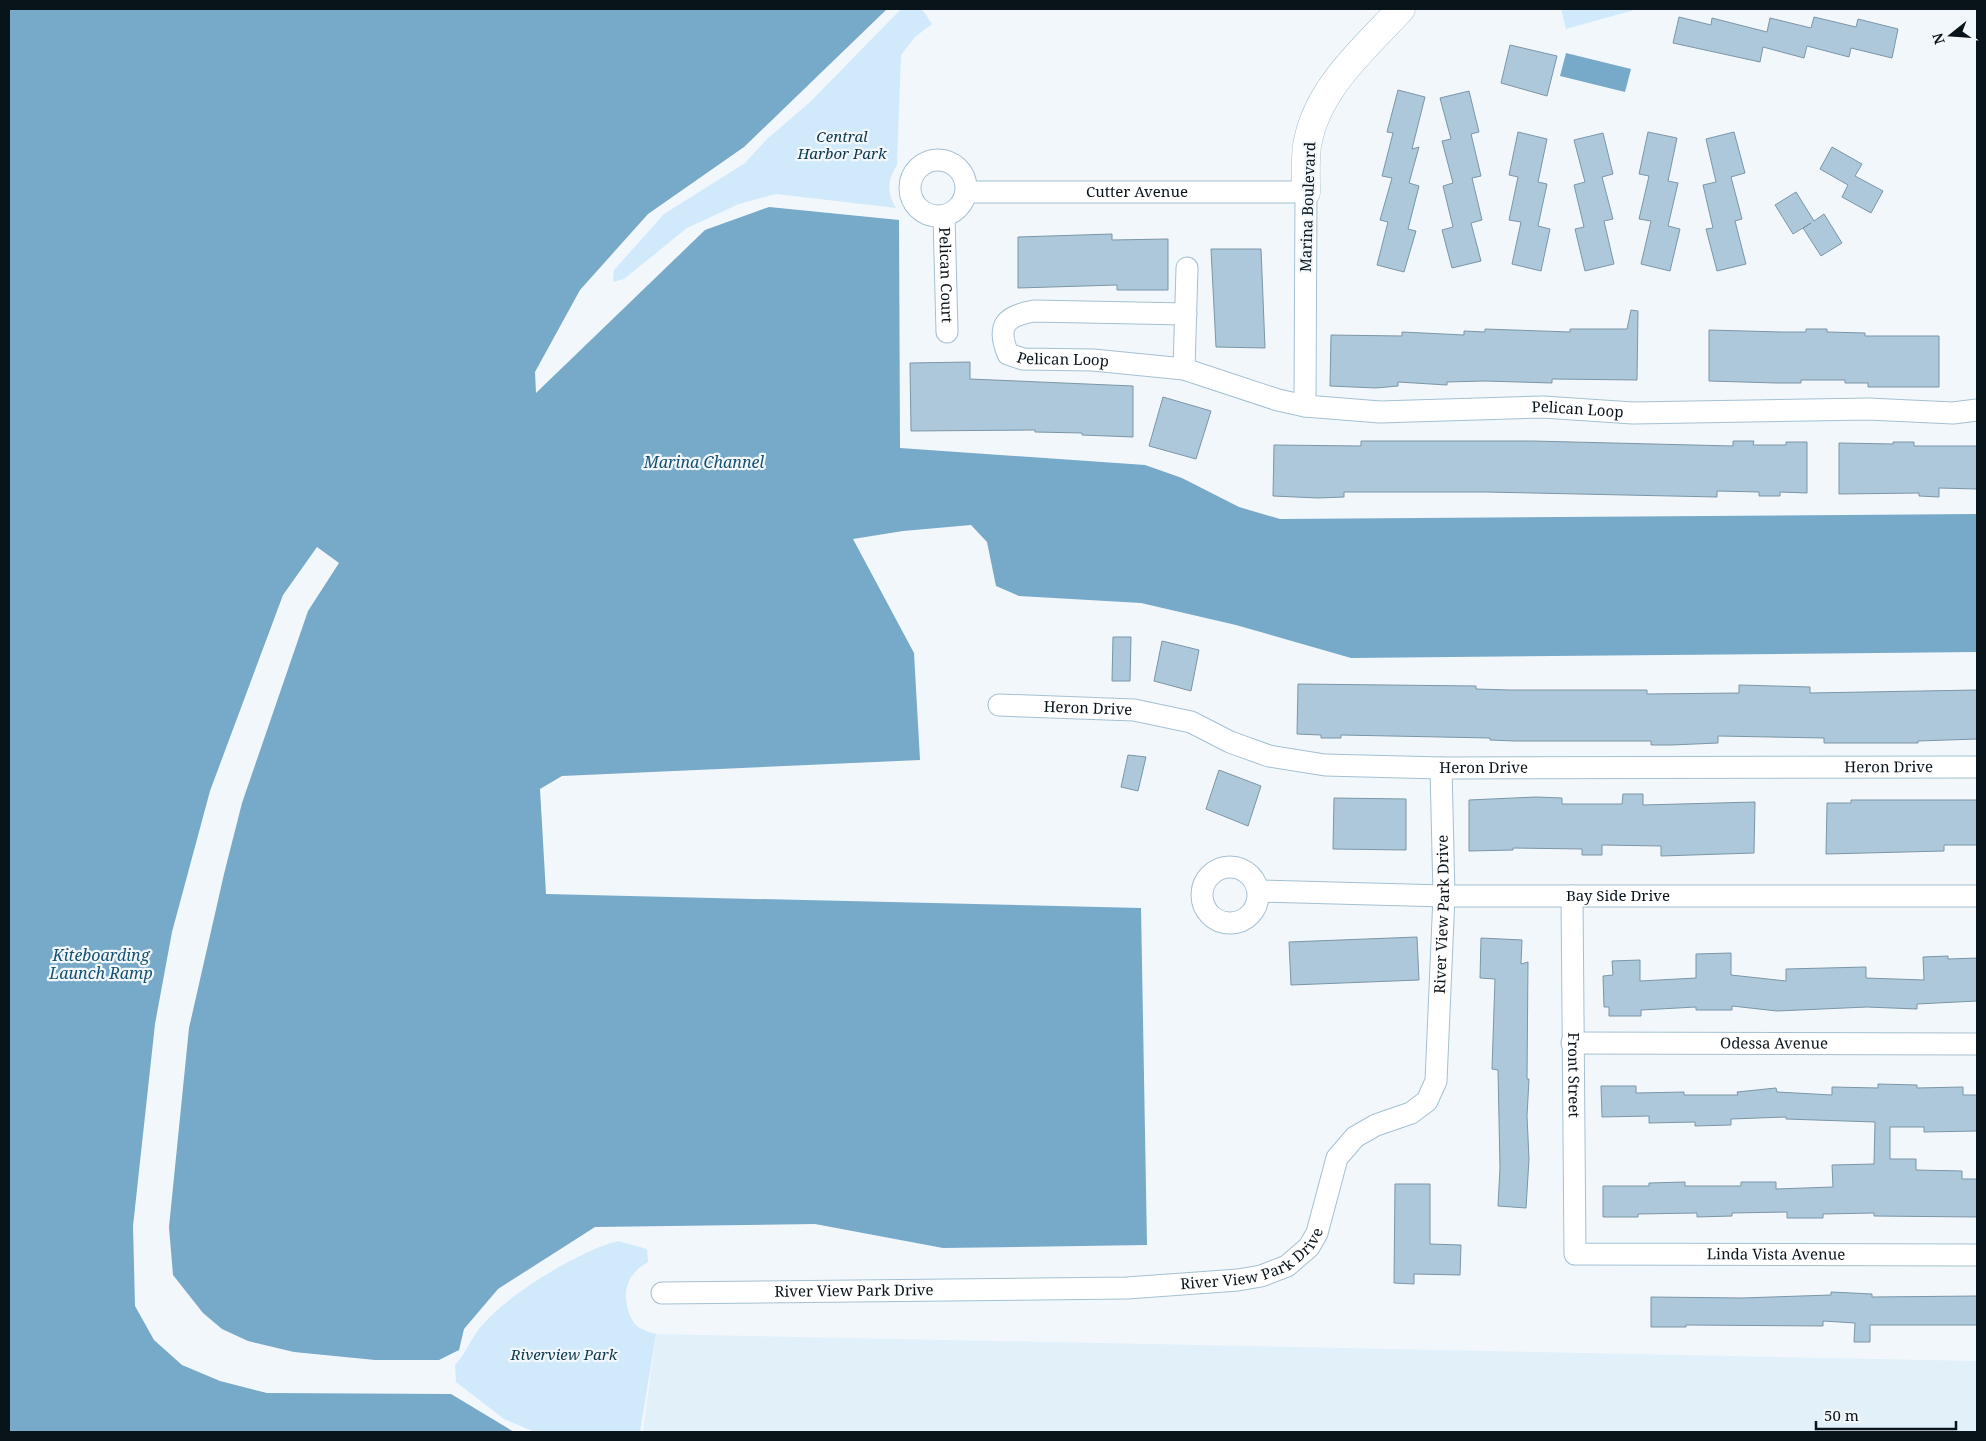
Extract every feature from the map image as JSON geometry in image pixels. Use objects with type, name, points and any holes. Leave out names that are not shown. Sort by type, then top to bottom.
[{"type":"street","name":"Marina Boulevard","points":[[1305,406],[1307,146],[1319,107],[1335,80],[1401,9]]},
{"type":"street","points":[[931,160],[942,160],[953,163],[961,170],[966,181],[967,192],[965,199],[957,210],[944,216],[927,214],[914,202],[910,185],[917,169],[931,160]]},
{"type":"street","name":"Cutter Avenue","points":[[967,192],[1306,192]]},
{"type":"street","name":"Pelican Court","points":[[944,216],[946,332]]},
{"type":"street","points":[[1184,369],[1187,268]]},
{"type":"street","name":"Pelican Loop","points":[[1186,314],[1034,311],[1017,314],[1007,322],[1002,332],[1008,354],[1023,359],[1093,360],[1184,369],[1278,400],[1305,406],[1380,412],[1543,407],[1633,413],[1868,409],[1953,413],[1977,410]]},
{"type":"street","name":"Heron Drive","points":[[999,705],[1134,710],[1191,722],[1230,742],[1270,756],[1325,764],[1441,768],[1977,766]]},
{"type":"street","name":"River View Park Drive","points":[[662,1293],[1127,1288],[1238,1280],[1261,1276],[1287,1266],[1309,1247],[1317,1233],[1337,1158],[1355,1138],[1376,1125],[1410,1113],[1427,1101],[1436,1082],[1444,896],[1441,768]]},
{"type":"street","name":"Bay Side Drive","points":[[1258,891],[1444,896],[1977,896]]},
{"type":"street","name":"Front Street","points":[[1572,896],[1575,1254]]},
{"type":"street","name":"Odessa Avenue","points":[[1572,1043],[1977,1044]]},
{"type":"street","name":"Linda Vista Avenue","points":[[1575,1254],[1977,1255]]},
{"type":"shaded area","points":[[656,1334],[1977,1361],[1977,1432],[643,1432]]},
{"type":"green space","name":"Central Harbor Park","points":[[901,9],[922,9],[932,24],[915,37],[901,55],[897,165],[889,186],[896,208],[776,194],[739,204],[687,228],[624,279],[613,282],[614,270],[664,214],[745,163],[767,139],[810,102]]},
{"type":"green space","points":[[1561,9],[1638,9],[1566,29]]},
{"type":"green space","name":"Riverview Park","points":[[618,1241],[647,1249],[648,1262],[641,1266],[632,1276],[626,1295],[628,1310],[635,1324],[656,1334],[640,1432],[535,1432],[504,1419],[456,1382],[455,1365],[480,1327],[497,1310],[529,1286],[566,1263],[602,1246]]},
{"type":"water","points":[[9,9],[887,9],[744,147],[648,214],[580,290],[535,372],[536,393],[705,230],[769,207],[899,220],[900,448],[1145,465],[1182,478],[1239,507],[1280,519],[1977,514],[1977,652],[1351,658],[1236,625],[1141,603],[1019,596],[996,586],[987,542],[971,525],[903,531],[853,539],[914,653],[920,760],[562,776],[540,789],[546,894],[1141,908],[1147,1245],[943,1248],[815,1224],[595,1227],[498,1289],[464,1329],[459,1350],[439,1360],[375,1360],[294,1352],[248,1341],[222,1329],[203,1313],[173,1275],[169,1227],[189,1028],[242,803],[308,611],[339,563],[317,547],[283,595],[210,791],[172,932],[155,1024],[133,1226],[135,1306],[154,1340],[182,1365],[220,1381],[267,1393],[451,1394],[514,1432],[9,1432]]},
{"type":"water","points":[[1566,53],[1631,69],[1625,92],[1560,76]]},
{"type":"building","points":[[1679,17],[1711,25],[1712,18],[1767,32],[1770,18],[1811,28],[1814,17],[1856,27],[1858,19],[1898,29],[1892,58],[1851,48],[1849,57],[1807,46],[1804,58],[1763,47],[1760,62],[1673,43]]},
{"type":"building","points":[[1510,45],[1557,56],[1547,96],[1501,83]]},
{"type":"building","points":[[1398,90],[1425,97],[1412,149],[1419,147],[1409,183],[1419,186],[1408,229],[1416,231],[1404,272],[1377,265],[1388,222],[1380,220],[1392,178],[1382,176],[1393,133],[1387,132]]},
{"type":"building","points":[[1469,91],[1479,132],[1471,134],[1481,176],[1472,178],[1482,220],[1471,223],[1481,261],[1452,268],[1442,230],[1453,227],[1443,186],[1453,183],[1442,141],[1451,139],[1440,98]]},
{"type":"building","points":[[1518,132],[1547,139],[1538,182],[1547,184],[1538,226],[1550,229],[1541,271],[1512,264],[1521,222],[1509,220],[1518,177],[1509,175]]},
{"type":"building","points":[[1648,132],[1677,138],[1668,181],[1678,183],[1668,226],[1680,229],[1670,271],[1641,264],[1651,221],[1639,219],[1649,176],[1639,174]]},
{"type":"building","points":[[1734,132],[1745,173],[1731,177],[1742,219],[1735,221],[1746,264],[1717,271],[1706,229],[1713,228],[1703,185],[1716,182],[1706,139]]},
{"type":"building","points":[[1603,133],[1613,174],[1602,177],[1613,219],[1604,221],[1614,264],[1585,271],[1575,229],[1584,227],[1574,185],[1585,182],[1574,140]]},
{"type":"building","points":[[1832,147],[1862,164],[1855,176],[1883,191],[1871,213],[1842,197],[1848,185],[1820,169]]},
{"type":"building","points":[[1796,192],[1814,221],[1824,214],[1842,243],[1821,256],[1803,228],[1811,223],[1793,234],[1775,205]]},
{"type":"building","points":[[1112,234],[1112,240],[1168,239],[1168,290],[1117,290],[1117,285],[1018,288],[1018,237]]},
{"type":"building","points":[[1211,249],[1261,249],[1265,348],[1216,347]]},
{"type":"building","points":[[1631,310],[1638,311],[1637,380],[1552,379],[1552,383],[1484,381],[1447,382],[1447,385],[1398,382],[1398,386],[1376,388],[1330,386],[1331,335],[1402,336],[1402,332],[1464,335],[1464,331],[1485,332],[1485,329],[1570,332],[1570,329],[1627,329]]},
{"type":"building","points":[[1806,329],[1827,329],[1827,332],[1865,333],[1865,336],[1939,336],[1939,387],[1868,387],[1868,383],[1845,383],[1845,380],[1801,380],[1801,383],[1709,381],[1709,330],[1806,332]]},
{"type":"building","points":[[970,362],[970,379],[1133,386],[1133,437],[1035,432],[1035,430],[911,431],[910,363]]},
{"type":"building","points":[[1163,397],[1211,411],[1196,459],[1149,446]]},
{"type":"building","points":[[1361,441],[1532,441],[1733,446],[1733,441],[1754,441],[1753,445],[1786,445],[1786,442],[1807,442],[1807,493],[1780,492],[1780,496],[1759,496],[1759,492],[1717,491],[1717,497],[1486,492],[1344,492],[1344,497],[1273,496],[1274,445],[1361,446]]},
{"type":"building","points":[[1893,442],[1914,442],[1914,446],[1977,446],[1977,489],[1939,488],[1939,497],[1919,496],[1919,493],[1839,494],[1839,443],[1893,444]]},
{"type":"building","points":[[1113,637],[1131,637],[1130,681],[1112,681]]},
{"type":"building","points":[[1162,641],[1199,650],[1191,691],[1154,681]]},
{"type":"building","points":[[1298,684],[1476,686],[1476,689],[1510,690],[1647,690],[1647,694],[1739,693],[1739,685],[1810,687],[1810,693],[1977,690],[1977,739],[1918,741],[1918,743],[1824,743],[1824,738],[1718,736],[1718,743],[1651,745],[1651,741],[1515,741],[1490,740],[1490,738],[1341,735],[1341,738],[1321,738],[1321,735],[1297,734]]},
{"type":"building","points":[[1128,755],[1146,757],[1138,791],[1121,787]]},
{"type":"building","points":[[1219,770],[1261,786],[1248,826],[1206,809]]},
{"type":"building","points":[[1623,794],[1643,794],[1643,805],[1755,802],[1754,853],[1661,856],[1661,846],[1602,845],[1602,855],[1582,855],[1582,849],[1513,848],[1513,850],[1469,851],[1469,800],[1536,797],[1562,798],[1562,804],[1622,804]]},
{"type":"building","points":[[1334,798],[1406,799],[1406,850],[1333,849]]},
{"type":"building","points":[[1851,800],[1977,800],[1977,845],[1944,845],[1944,851],[1826,854],[1827,803],[1851,803]]},
{"type":"building","points":[[1417,937],[1419,980],[1291,985],[1289,942]]},
{"type":"building","points":[[1481,938],[1522,940],[1521,964],[1528,962],[1527,1079],[1529,1079],[1527,1116],[1529,1159],[1526,1208],[1498,1206],[1500,1168],[1498,1070],[1492,1069],[1495,979],[1480,978]]},
{"type":"building","points":[[1731,953],[1731,975],[1786,981],[1786,969],[1866,967],[1866,978],[1924,980],[1923,957],[1948,956],[1948,959],[1977,958],[1977,1001],[1917,1004],[1917,1009],[1867,1007],[1777,1011],[1732,1006],[1732,1010],[1696,1010],[1696,1007],[1641,1010],[1641,1016],[1609,1016],[1609,1007],[1604,1007],[1603,976],[1613,975],[1612,961],[1640,960],[1640,981],[1696,978],[1696,954]]},
{"type":"building","points":[[1878,1084],[1917,1085],[1917,1088],[1963,1087],[1963,1095],[1977,1095],[1977,1131],[1924,1132],[1924,1127],[1890,1127],[1890,1159],[1916,1159],[1916,1170],[1962,1171],[1962,1179],[1977,1179],[1977,1217],[1874,1216],[1874,1213],[1823,1214],[1823,1218],[1787,1218],[1787,1212],[1732,1213],[1732,1216],[1697,1217],[1697,1213],[1638,1214],[1638,1217],[1603,1217],[1603,1186],[1649,1186],[1649,1183],[1685,1182],[1685,1186],[1741,1186],[1741,1182],[1776,1182],[1776,1189],[1833,1187],[1832,1165],[1874,1164],[1875,1122],[1786,1119],[1786,1117],[1731,1119],[1731,1125],[1695,1126],[1695,1122],[1649,1123],[1649,1116],[1602,1117],[1601,1086],[1636,1086],[1636,1093],[1684,1092],[1684,1095],[1738,1095],[1737,1092],[1776,1088],[1777,1092],[1832,1095],[1832,1087],[1878,1088]]},
{"type":"building","points":[[1395,1184],[1430,1184],[1430,1244],[1461,1245],[1460,1275],[1414,1274],[1414,1284],[1394,1283]]},
{"type":"building","points":[[1831,1292],[1872,1294],[1872,1297],[1977,1296],[1977,1325],[1870,1325],[1870,1342],[1854,1342],[1855,1323],[1823,1321],[1823,1326],[1686,1325],[1686,1327],[1651,1327],[1651,1297],[1742,1298],[1831,1295]]},
{"type":"water label","name":"Marina Channel","points":[[704,462]]},
{"type":"water label","name":"Kiteboarding Launch Ramp","points":[[101,964]]}]
